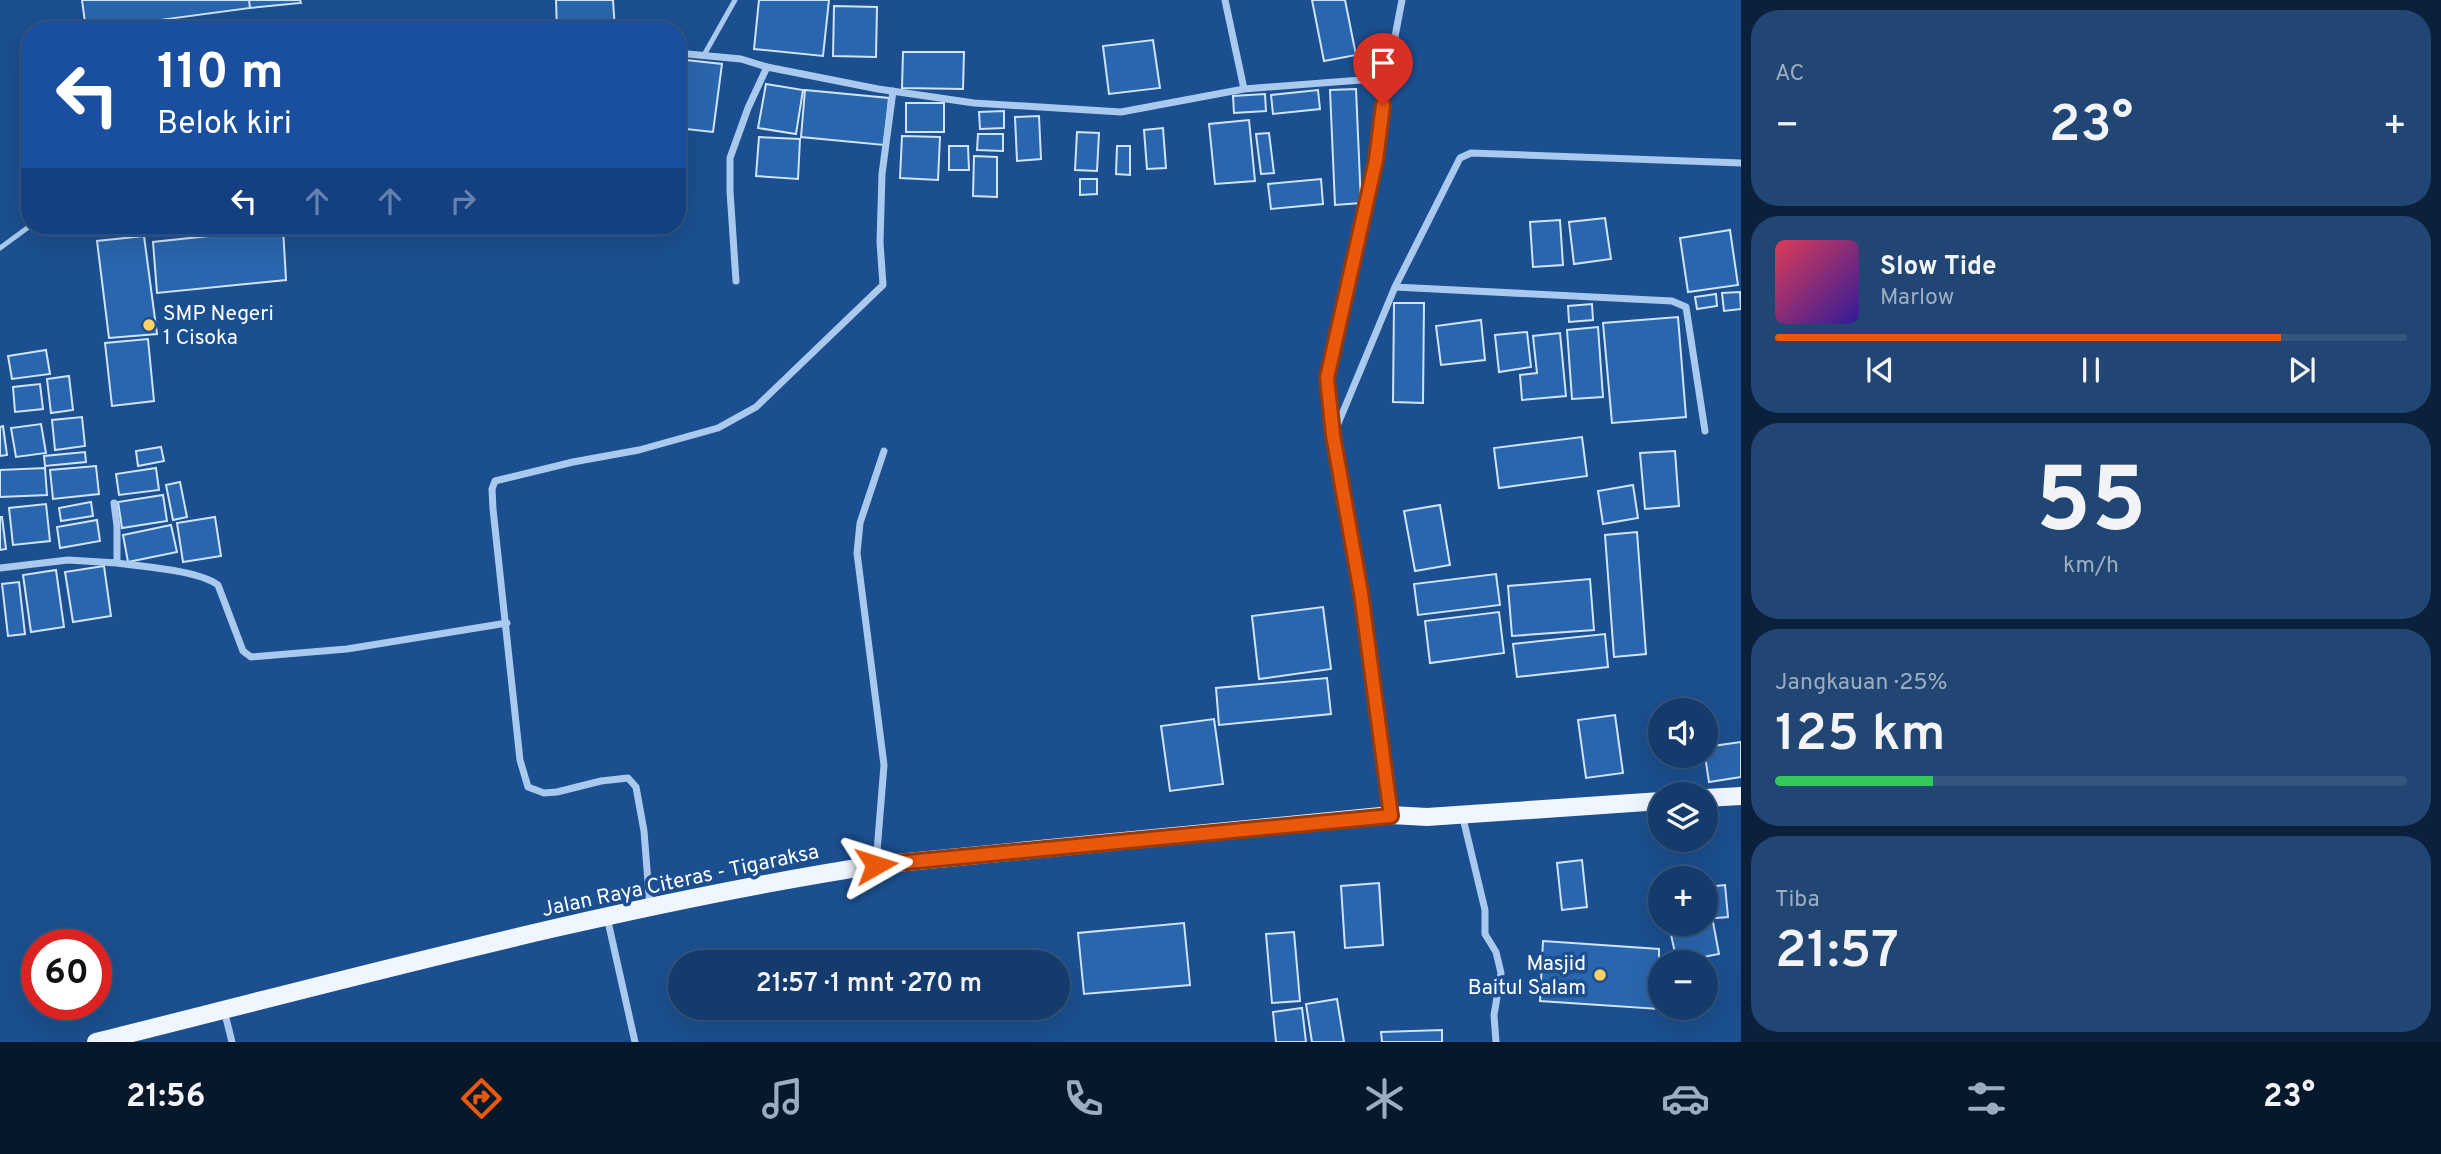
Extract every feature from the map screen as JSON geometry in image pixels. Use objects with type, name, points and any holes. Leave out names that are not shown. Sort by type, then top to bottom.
[{"type":"main road","points":[[1718,797],[1741,796]]},
{"type":"main road","name":"Jalan Raya Citeras - Tigaraksa","points":[[96,1042],[606,916],[876,865],[1391,816],[1427,817],[1648,803]]},
{"type":"street","points":[[1225,0],[1244,89]]},
{"type":"street","points":[[1391,816],[1361,593],[1333,435],[1327,378],[1376,160],[1387,78],[1402,0]]},
{"type":"street","points":[[686,54],[741,59],[767,67],[893,91],[974,103],[1121,112],[1244,89],[1387,78]]},
{"type":"street","points":[[736,281],[730,158],[748,108],[767,67]]},
{"type":"street","points":[[650,909],[642,820],[636,787],[628,778],[601,781],[558,792],[544,793],[528,787],[520,760],[492,489],[495,481],[573,462],[639,450],[718,428],[756,407],[883,285],[880,242],[882,174],[893,91]]},
{"type":"street","points":[[1333,435],[1395,287],[1460,159],[1471,153],[1741,163]]},
{"type":"street","points":[[1395,287],[1672,301],[1686,307],[1705,431]]},
{"type":"street","points":[[876,865],[884,765],[856,553],[860,523],[884,451]]},
{"type":"street","points":[[114,503],[117,563]]},
{"type":"street","points":[[0,568],[68,560],[117,563],[195,575],[215,582],[243,651],[251,657],[347,649],[507,623]]},
{"type":"street","points":[[1461,814],[1485,910],[1485,933],[1496,952],[1501,973],[1494,1015],[1496,1042]]},
{"type":"street","points":[[606,916],[635,1042]]},
{"type":"street","points":[[224,1010],[232,1042]]},
{"type":"lane","points":[[705,55],[735,0]]},
{"type":"lane","points":[[0,248],[21,233]]},
{"type":"building","points":[[82,0],[249,0],[250,8],[153,21],[85,21]]},
{"type":"building","points":[[249,0],[300,0],[301,3],[250,8]]},
{"type":"building","points":[[556,0],[613,0],[614,21],[557,21]]},
{"type":"building","points":[[759,0],[829,0],[823,56],[754,49]]},
{"type":"building","points":[[1312,0],[1345,0],[1356,55],[1324,61]]},
{"type":"building","points":[[834,6],[877,7],[876,57],[833,56]]},
{"type":"building","points":[[1153,40],[1160,88],[1109,94],[1103,46]]},
{"type":"building","points":[[903,52],[964,52],[963,89],[902,88]]},
{"type":"building","points":[[686,60],[722,64],[713,132],[686,129]]},
{"type":"building","points":[[766,84],[803,90],[796,134],[758,128]]},
{"type":"building","points":[[1356,89],[1361,203],[1335,205],[1330,90]]},
{"type":"building","points":[[805,90],[889,98],[884,145],[801,137]]},
{"type":"building","points":[[1318,90],[1320,109],[1273,114],[1271,95]]},
{"type":"building","points":[[1265,94],[1266,111],[1234,113],[1233,96]]},
{"type":"building","points":[[906,103],[944,103],[944,132],[906,132]]},
{"type":"building","points":[[1004,111],[1004,128],[980,129],[979,112]]},
{"type":"building","points":[[1039,116],[1041,159],[1017,161],[1015,117]]},
{"type":"building","points":[[1249,120],[1255,181],[1215,184],[1209,124]]},
{"type":"building","points":[[1163,128],[1166,168],[1147,169],[1144,130]]},
{"type":"building","points":[[1077,132],[1099,133],[1097,171],[1075,170]]},
{"type":"building","points":[[1269,133],[1274,173],[1261,174],[1256,134]]},
{"type":"building","points":[[978,134],[1003,134],[1003,151],[977,150]]},
{"type":"building","points":[[902,136],[940,137],[938,180],[900,178]]},
{"type":"building","points":[[759,137],[800,139],[798,179],[756,176]]},
{"type":"building","points":[[949,146],[968,146],[969,170],[949,170]]},
{"type":"building","points":[[1117,146],[1130,146],[1130,175],[1116,174]]},
{"type":"building","points":[[974,156],[997,157],[997,197],[973,196]]},
{"type":"building","points":[[1080,179],[1097,179],[1097,194],[1080,195]]},
{"type":"building","points":[[1321,179],[1323,204],[1271,209],[1268,184]]},
{"type":"building","points":[[1605,218],[1611,259],[1574,264],[1569,222]]},
{"type":"building","points":[[1560,220],[1563,265],[1533,267],[1530,222]]},
{"type":"building","points":[[1730,230],[1738,285],[1688,292],[1680,238]]},
{"type":"building","points":[[218,235],[283,235],[286,280],[157,293],[153,242]]},
{"type":"building","points":[[144,236],[157,334],[109,338],[97,241]]},
{"type":"building","points":[[1740,292],[1741,309],[1724,311],[1722,293]]},
{"type":"building","points":[[1716,294],[1717,306],[1697,309],[1695,297]]},
{"type":"building","points":[[1394,303],[1424,303],[1423,403],[1393,402]]},
{"type":"building","points":[[1592,304],[1593,320],[1569,322],[1568,306]]},
{"type":"building","points":[[1678,317],[1686,417],[1612,423],[1603,323]]},
{"type":"building","points":[[1481,320],[1485,360],[1441,365],[1436,326]]},
{"type":"building","points":[[1598,327],[1603,397],[1572,399],[1567,330]]},
{"type":"building","points":[[1527,332],[1531,367],[1499,372],[1495,335]]},
{"type":"building","points":[[1560,333],[1566,396],[1522,400],[1520,375],[1537,373],[1533,336]]},
{"type":"building","points":[[148,339],[154,401],[112,406],[105,343]]},
{"type":"building","points":[[46,350],[50,374],[12,379],[8,356]]},
{"type":"building","points":[[69,376],[73,410],[51,413],[47,379]]},
{"type":"building","points":[[40,384],[43,409],[15,412],[13,387]]},
{"type":"building","points":[[82,417],[85,446],[55,450],[52,420]]},
{"type":"building","points":[[41,424],[46,453],[16,457],[11,428]]},
{"type":"building","points":[[3,426],[7,455],[0,456],[0,427]]},
{"type":"building","points":[[1582,437],[1587,476],[1499,488],[1494,448]]},
{"type":"building","points":[[161,447],[164,461],[138,466],[136,451]]},
{"type":"building","points":[[1675,451],[1679,506],[1645,509],[1640,453]]},
{"type":"building","points":[[85,452],[86,462],[45,466],[44,456]]},
{"type":"building","points":[[96,466],[99,494],[53,499],[50,470]]},
{"type":"building","points":[[45,468],[47,495],[0,497],[0,470]]},
{"type":"building","points":[[156,468],[159,490],[119,495],[116,474]]},
{"type":"building","points":[[180,482],[187,517],[173,520],[166,485]]},
{"type":"building","points":[[1633,485],[1638,518],[1603,524],[1598,491]]},
{"type":"building","points":[[163,495],[167,521],[122,528],[118,502]]},
{"type":"building","points":[[91,502],[93,516],[61,521],[59,508]]},
{"type":"building","points":[[46,504],[50,541],[13,545],[9,508]]},
{"type":"building","points":[[1440,505],[1450,565],[1415,571],[1404,511]]},
{"type":"building","points":[[0,517],[6,549],[0,550]]},
{"type":"building","points":[[215,517],[221,556],[183,562],[177,523]]},
{"type":"building","points":[[97,520],[100,541],[60,548],[57,527]]},
{"type":"building","points":[[171,525],[177,552],[128,562],[123,535]]},
{"type":"building","points":[[1637,532],[1646,654],[1614,657],[1605,535]]},
{"type":"building","points":[[104,566],[111,616],[73,622],[65,572]]},
{"type":"building","points":[[56,570],[64,627],[31,632],[23,575]]},
{"type":"building","points":[[1496,574],[1500,605],[1418,615],[1414,584]]},
{"type":"building","points":[[1590,579],[1594,630],[1512,636],[1508,586]]},
{"type":"building","points":[[19,582],[25,634],[8,636],[2,584]]},
{"type":"building","points":[[1323,607],[1331,669],[1259,679],[1252,616]]},
{"type":"building","points":[[1499,612],[1504,653],[1430,663],[1425,621]]},
{"type":"building","points":[[1605,634],[1608,667],[1517,677],[1513,644]]},
{"type":"building","points":[[1327,678],[1331,714],[1219,725],[1216,688]]},
{"type":"building","points":[[1615,715],[1623,773],[1586,778],[1578,720]]},
{"type":"building","points":[[1214,719],[1223,784],[1170,791],[1161,726]]},
{"type":"building","points":[[1741,742],[1741,777],[1709,782],[1707,768],[1718,768],[1718,745]]},
{"type":"building","points":[[1582,860],[1587,907],[1562,910],[1557,863]]},
{"type":"building","points":[[1379,883],[1383,945],[1345,948],[1341,886]]},
{"type":"building","points":[[1725,885],[1728,917],[1718,918],[1718,886]]},
{"type":"building","points":[[1184,923],[1190,985],[1084,994],[1078,933]]},
{"type":"building","points":[[1294,932],[1300,1001],[1272,1003],[1266,934]]},
{"type":"building","points":[[1671,936],[1716,936],[1719,954],[1718,950],[1674,950]]},
{"type":"building","name":"Masjid Baitul Salam","points":[[1543,941],[1659,949],[1648,950],[1648,1008],[1540,1001]]},
{"type":"building","points":[[1337,999],[1344,1042],[1312,1042],[1306,1004]]},
{"type":"building","points":[[1302,1008],[1306,1042],[1276,1042],[1273,1012]]},
{"type":"building","points":[[1442,1030],[1442,1042],[1382,1042],[1381,1032]]},
{"type":"place","name":"SMP Negeri 1 Cisoka","points":[[149,325]]},
{"type":"place","name":"Masjid Baitul Salam","points":[[1600,975]]},
{"type":"route","points":[[876,865],[1391,816],[1361,593],[1333,435],[1327,378],[1376,160],[1383,105]]}]
